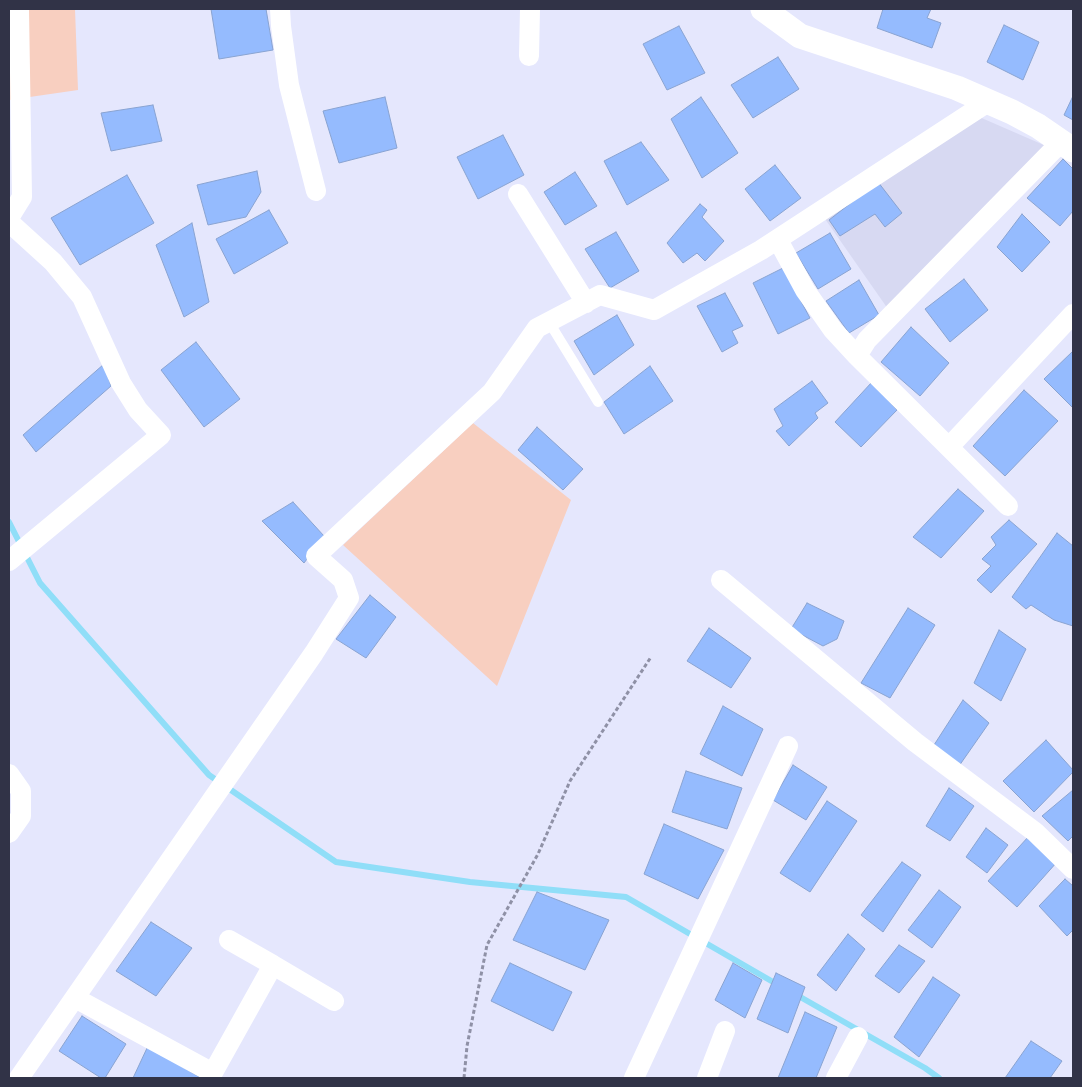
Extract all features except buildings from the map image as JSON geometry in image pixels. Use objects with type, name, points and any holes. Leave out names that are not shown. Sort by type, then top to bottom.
[{"type":"street","points":[[9,218],[22,197],[20,9]]},
{"type":"street","points":[[280,9],[289,85],[316,190]]},
{"type":"street","points":[[529,56],[530,9]]},
{"type":"street","points":[[763,9],[800,36],[957,88],[1012,112],[1068,146],[867,340],[857,356]]},
{"type":"street","points":[[19,1078],[314,653],[349,598],[343,580],[316,556],[492,392],[538,328],[600,295],[654,310],[778,240],[988,102]]},
{"type":"street","points":[[518,194],[586,303]]},
{"type":"street","points":[[9,222],[53,262],[82,297],[121,383],[138,410],[161,435],[9,561]]},
{"type":"street","points":[[778,240],[804,290],[833,330],[1008,506]]},
{"type":"street","points":[[949,447],[1073,314]]},
{"type":"street","points":[[721,580],[915,742],[1035,832],[1073,869]]},
{"type":"street","points":[[634,1078],[788,746]]},
{"type":"street","points":[[9,774],[21,791],[21,816],[9,833]]},
{"type":"street","points":[[229,940],[334,1001]]},
{"type":"street","points":[[74,998],[212,1076],[273,965]]},
{"type":"street","points":[[708,1078],[725,1031]]},
{"type":"street","points":[[836,1078],[858,1037]]},
{"type":"lane","points":[[549,322],[598,402]]},
{"type":"path","points":[[464,1078],[467,1046],[487,945],[538,854],[570,781],[651,657]]},
{"type":"shaded area","points":[[9,9],[75,9],[78,90],[9,100]]},
{"type":"shaded area","points":[[977,116],[1046,146],[888,309],[823,216]]},
{"type":"shaded area","points":[[473,423],[571,500],[497,686],[343,545]]},
{"type":"waterway","points":[[9,522],[40,583],[209,775],[336,862],[470,882],[626,897],[780,986]]},
{"type":"waterway","points":[[795,994],[925,1068],[939,1078]]}]
